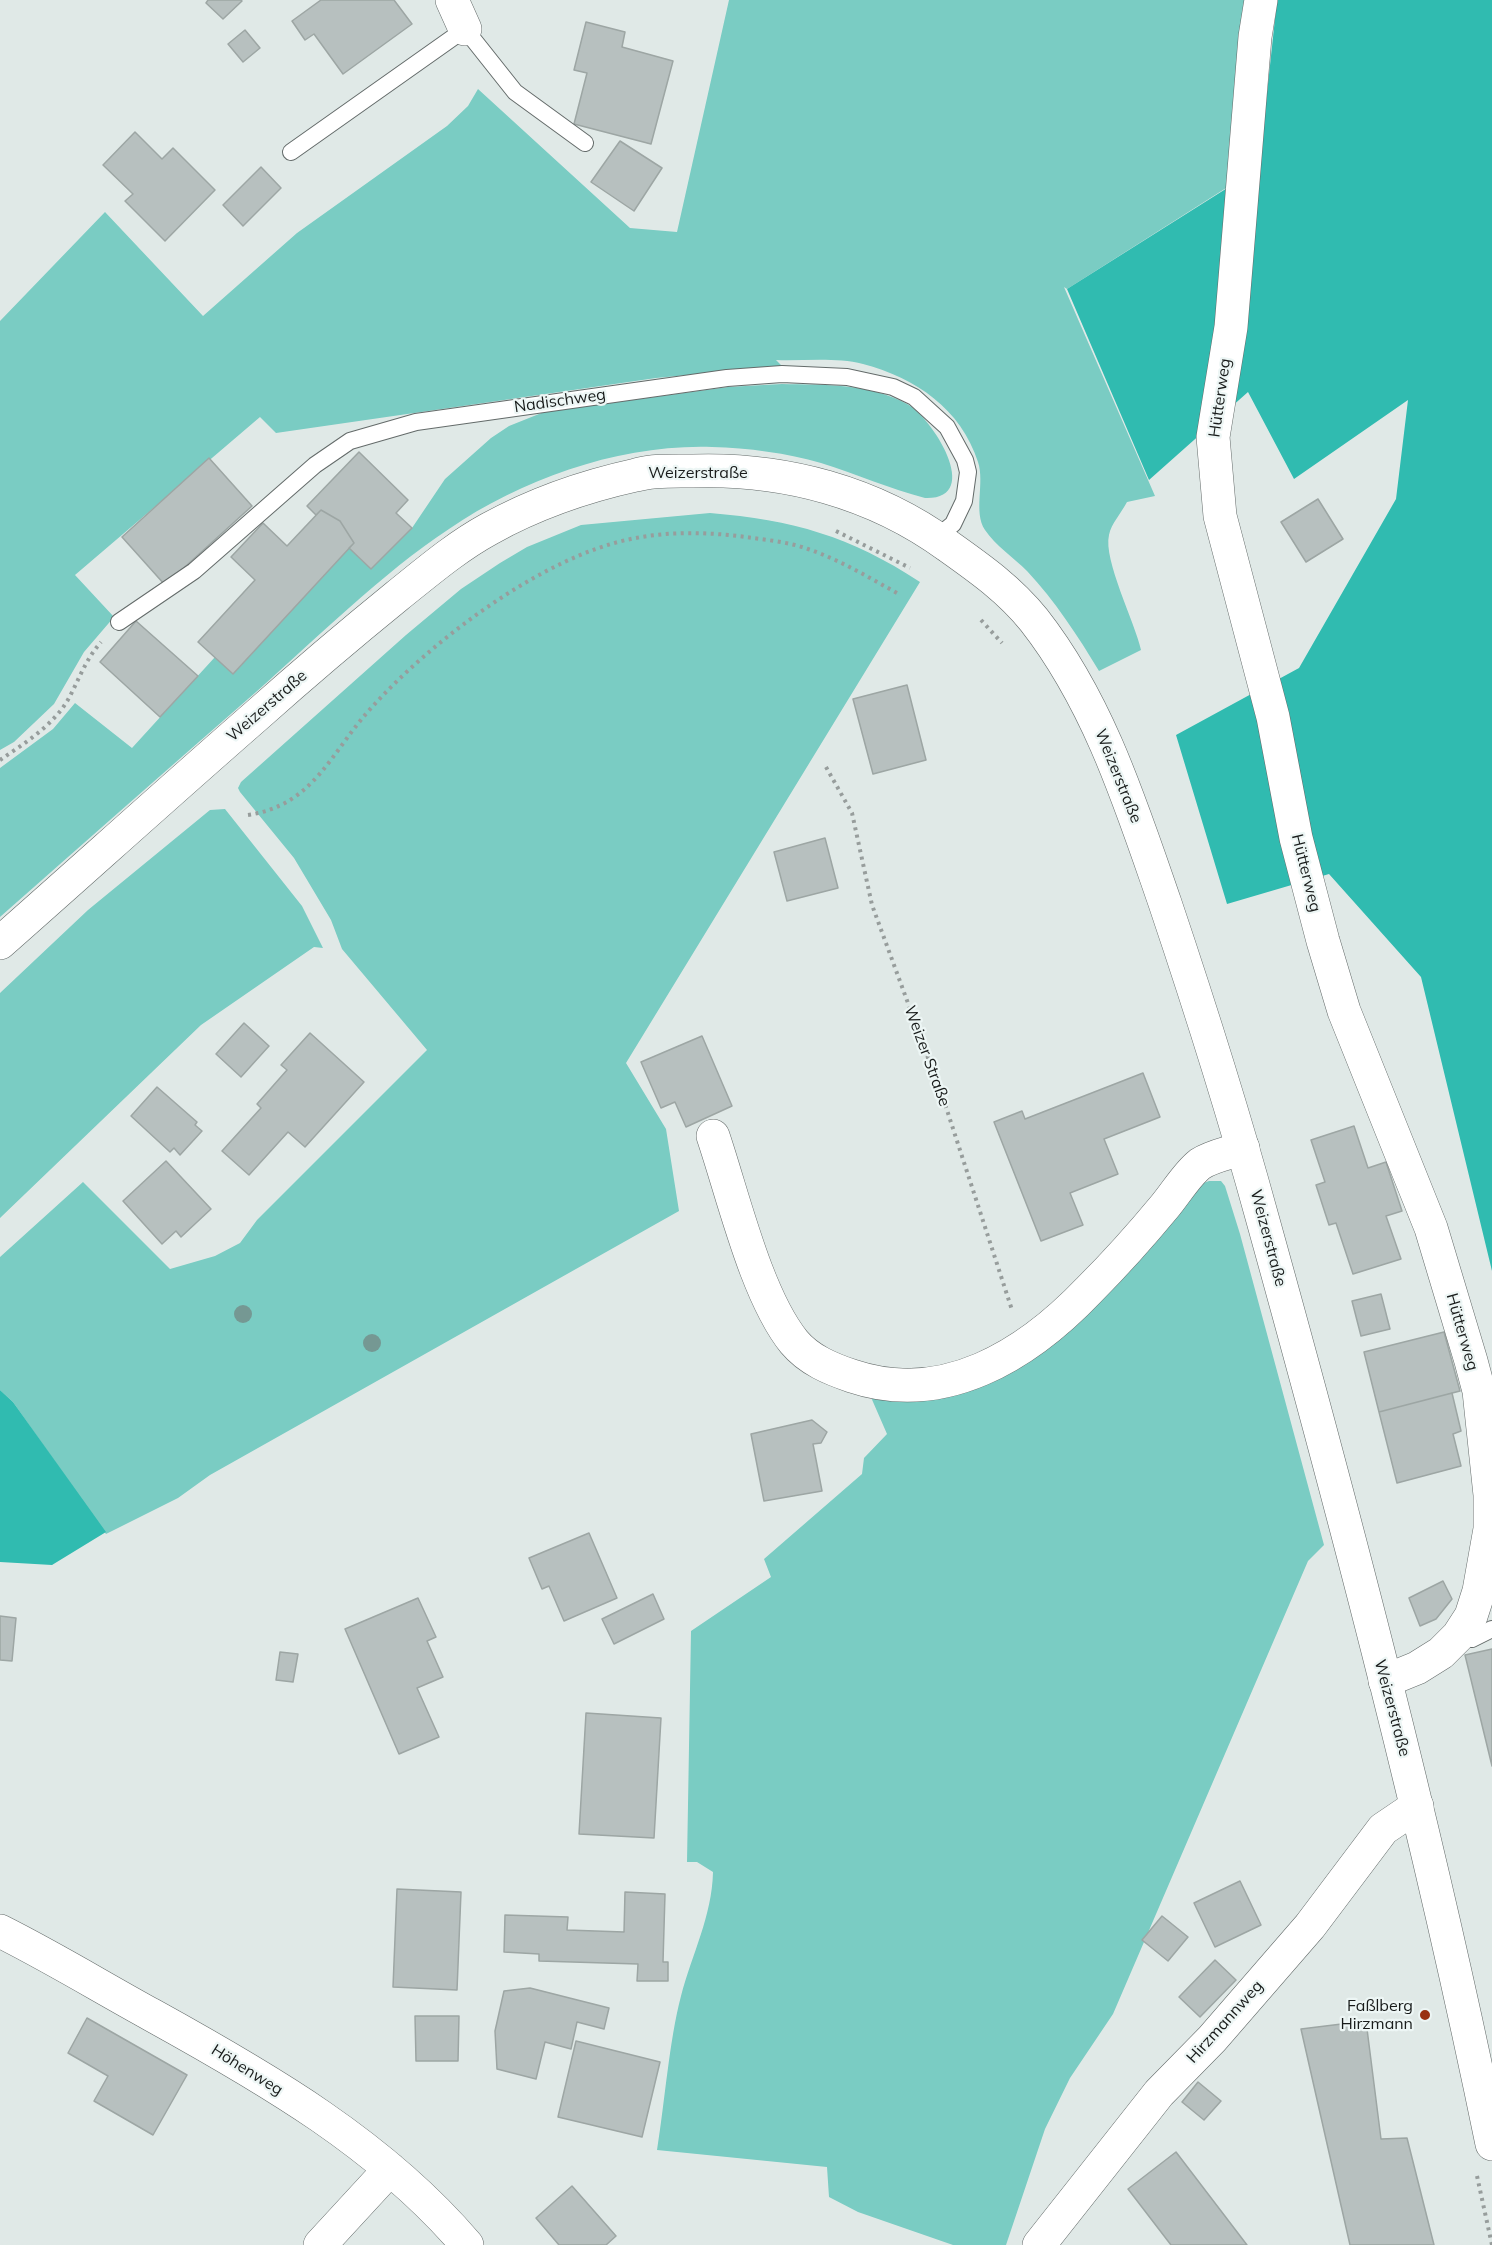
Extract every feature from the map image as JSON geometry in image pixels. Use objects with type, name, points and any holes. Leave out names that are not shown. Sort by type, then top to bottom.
[{"type":"street","points":[[452,0],[465,29]]},
{"type":"street","name":"Hütterweg","points":[[1261,0],[1255,37],[1231,327],[1213,437],[1220,516],[1273,717],[1296,838],[1323,941],[1344,1011],[1431,1228],[1479,1391],[1490,1495],[1490,1529],[1479,1591],[1471,1616],[1458,1636],[1441,1653],[1417,1668],[1385,1681]]},
{"type":"street","name":"Weizerstraße","points":[[0,944],[337,645],[425,573],[488,529],[541,504],[644,472],[725,470],[788,477],[842,490],[945,530],[979,567],[1011,595],[1036,622],[1082,695],[1118,770],[1198,998],[1243,1148],[1315,1410],[1385,1681],[1417,1806],[1492,2144]]},
{"type":"street","points":[[713,1136],[770,1300],[795,1344],[813,1359],[835,1371],[880,1385],[935,1385],[982,1370],[1045,1332],[1088,1291],[1201,1164],[1243,1148]]},
{"type":"street","name":"Hirzmannweg","points":[[1039,2245],[1159,2093],[1212,2039],[1310,1926],[1383,1829],[1417,1806]]},
{"type":"street","name":"Höhenweg","points":[[0,1931],[218,2052],[343,2131],[390,2169],[449,2224],[467,2245]]},
{"type":"street","points":[[320,2245],[390,2169]]},
{"type":"lane","points":[[291,152],[465,29],[515,92],[585,143]]},
{"type":"lane","name":"Nadischweg","points":[[119,622],[195,571],[315,465],[350,441],[416,422],[692,382],[782,374],[847,377],[893,387],[914,397],[947,427],[965,460],[967,486],[964,501],[945,530]]},
{"type":"lane","points":[[1458,1636],[1472,1639],[1492,1629]]},
{"type":"path","points":[[829,528],[891,556],[917,572]]},
{"type":"path","points":[[248,815],[277,809],[305,792],[318,778],[356,724],[377,701],[439,644],[489,607],[539,575],[610,544],[663,534],[694,533],[771,540],[806,548],[827,556],[897,593]]},
{"type":"path","points":[[980,620],[1008,650]]},
{"type":"path","points":[[0,760],[31,738],[61,710],[96,648],[119,622]]},
{"type":"path","name":"Weizer Straße","points":[[826,767],[852,813],[872,905],[945,1104],[1012,1310],[1045,1332]]},
{"type":"shaded area","points":[[729,0],[1251,0],[1234,183],[1067,289],[1064,287],[1155,496],[1127,502],[1110,531],[1108,546],[1115,575],[1141,650],[1099,671],[1047,594],[985,530],[979,506],[980,470],[978,462],[960,426],[934,398],[901,378],[863,364],[831,360],[776,360],[782,366],[656,378],[276,433],[260,417],[75,575],[114,617],[84,652],[54,704],[14,742],[0,750],[0,321],[105,212],[203,316],[297,233],[447,126],[468,106],[478,89],[630,228],[677,232]]},
{"type":"shaded area","points":[[1277,0],[1492,0],[1492,1271],[1421,977],[1329,874],[1227,904],[1176,735],[1299,668],[1396,499],[1408,400],[1294,479],[1248,392],[1149,480],[1067,289],[1259,168]]},
{"type":"shaded area","points":[[782,384],[846,386],[877,392],[907,404],[918,412],[940,440],[952,473],[951,486],[942,495],[925,498],[795,456],[712,447],[643,451],[609,458],[541,480],[509,494],[424,546],[374,586],[0,917],[0,768],[53,729],[75,703],[132,748],[215,657],[233,674],[349,548],[371,569],[412,528],[445,479],[491,438],[509,426],[544,412],[728,387]]},
{"type":"shaded area","points":[[710,513],[768,520],[820,533],[869,553],[920,582],[626,1063],[666,1129],[679,1211],[210,1475],[178,1498],[106,1534],[13,1402],[0,1390],[0,1257],[83,1182],[170,1269],[215,1256],[240,1243],[257,1220],[427,1050],[342,949],[331,920],[294,858],[240,792],[238,788],[241,782],[461,589],[527,547],[581,525]]},
{"type":"shaded area","points":[[225,809],[302,906],[323,948],[314,947],[201,1025],[0,1218],[0,993],[88,910],[210,810]]},
{"type":"shaded area","points":[[1221,1181],[1225,1186],[1324,1545],[1308,1561],[1113,2014],[1070,2078],[1045,2129],[1006,2245],[953,2245],[858,2212],[829,2197],[827,2167],[657,2150],[677,2014],[712,1888],[713,1872],[697,1862],[687,1862],[691,1631],[771,1577],[764,1559],[862,1474],[864,1458],[887,1434],[870,1395],[936,1398],[1201,1184]]},
{"type":"shaded area","points":[[0,1390],[13,1402],[106,1532],[52,1565],[0,1562]]},
{"type":"building","points":[[208,0],[242,1],[223,19],[206,3]]},
{"type":"building","points":[[321,0],[394,0],[412,24],[343,74],[314,34],[305,40],[292,21]]},
{"type":"building","points":[[586,22],[625,32],[622,47],[673,61],[651,144],[574,124],[587,73],[574,70]]},
{"type":"building","points":[[245,30],[260,48],[243,62],[228,44]]},
{"type":"building","points":[[135,132],[162,159],[173,148],[215,190],[165,241],[125,201],[133,194],[103,165]]},
{"type":"building","points":[[620,141],[662,168],[634,211],[591,182]]},
{"type":"building","points":[[261,167],[281,188],[243,226],[223,205]]},
{"type":"building","points":[[359,452],[408,500],[396,513],[412,528],[371,569],[349,548],[354,543],[340,521],[321,510],[316,515],[307,506]]},
{"type":"building","points":[[209,458],[252,506],[165,585],[122,537]]},
{"type":"building","points":[[1318,499],[1343,539],[1306,562],[1281,522]]},
{"type":"building","points":[[321,510],[340,521],[354,543],[233,674],[198,642],[255,580],[231,557],[263,523],[287,546]]},
{"type":"building","points":[[136,621],[198,676],[160,717],[100,662]]},
{"type":"building","points":[[907,685],[926,760],[873,774],[853,699]]},
{"type":"building","points":[[825,838],[838,888],[787,901],[774,852]]},
{"type":"building","points":[[244,1023],[269,1046],[241,1077],[216,1054]]},
{"type":"building","points":[[310,1033],[364,1082],[305,1147],[288,1132],[249,1175],[222,1151],[261,1108],[257,1104],[287,1070],[281,1065]]},
{"type":"building","points":[[702,1036],[732,1106],[686,1127],[675,1102],[661,1108],[641,1062]]},
{"type":"building","points":[[1143,1073],[1160,1117],[1104,1139],[1118,1174],[1070,1193],[1083,1225],[1041,1241],[994,1122],[1022,1111],[1025,1119]]},
{"type":"building","points":[[157,1087],[197,1122],[195,1125],[202,1131],[180,1155],[174,1148],[170,1152],[131,1116]]},
{"type":"building","points":[[1354,1126],[1368,1168],[1386,1162],[1402,1211],[1386,1216],[1401,1259],[1353,1274],[1336,1223],[1329,1225],[1316,1185],[1325,1182],[1311,1140]]},
{"type":"building","points":[[166,1161],[211,1209],[181,1237],[176,1231],[162,1244],[123,1201]]},
{"type":"building","points":[[1381,1294],[1390,1329],[1361,1336],[1352,1301]]},
{"type":"building","points":[[1444,1332],[1460,1391],[1379,1412],[1364,1352]]},
{"type":"building","points":[[1452,1393],[1461,1431],[1453,1434],[1461,1466],[1397,1483],[1379,1412]]},
{"type":"building","points":[[812,1420],[827,1432],[821,1443],[813,1444],[822,1491],[764,1501],[751,1434]]},
{"type":"building","points":[[589,1533],[617,1598],[564,1621],[549,1586],[542,1589],[529,1558]]},
{"type":"building","points":[[1443,1581],[1452,1599],[1436,1619],[1420,1626],[1409,1598]]},
{"type":"building","points":[[653,1594],[664,1619],[614,1644],[602,1619]]},
{"type":"building","points":[[418,1598],[436,1637],[427,1641],[443,1677],[417,1688],[439,1737],[399,1754],[345,1629]]},
{"type":"building","points":[[0,1616],[16,1618],[12,1661],[0,1660]]},
{"type":"building","points":[[1492,1649],[1492,1766],[1465,1655]]},
{"type":"building","points":[[280,1652],[298,1654],[293,1682],[276,1680]]},
{"type":"building","points":[[586,1713],[661,1718],[654,1838],[579,1834]]},
{"type":"building","points":[[1240,1881],[1261,1925],[1215,1947],[1194,1903]]},
{"type":"building","points":[[397,1889],[461,1892],[457,1990],[393,1987]]},
{"type":"building","points":[[625,1892],[665,1894],[663,1962],[668,1962],[668,1981],[637,1981],[638,1964],[539,1961],[539,1954],[504,1952],[505,1915],[568,1917],[567,1930],[624,1932]]},
{"type":"building","points":[[1162,1916],[1188,1937],[1168,1961],[1142,1940]]},
{"type":"building","points":[[1215,1960],[1236,1980],[1200,2017],[1179,1997]]},
{"type":"building","points":[[530,1988],[609,2008],[604,2029],[577,2022],[571,2049],[545,2042],[536,2079],[497,2069],[495,2031],[504,1991]]},
{"type":"building","points":[[415,2016],[459,2016],[458,2061],[416,2061]]},
{"type":"building","points":[[87,2018],[187,2075],[153,2135],[94,2101],[108,2076],[68,2053]]},
{"type":"building","points":[[1366,2021],[1381,2139],[1407,2138],[1434,2245],[1350,2245],[1301,2029]]},
{"type":"building","points":[[576,2041],[660,2062],[642,2137],[558,2117]]},
{"type":"building","points":[[1198,2082],[1221,2101],[1204,2120],[1182,2102]]},
{"type":"building","points":[[1176,2152],[1247,2245],[1171,2245],[1128,2189]]},
{"type":"building","points":[[572,2186],[616,2236],[606,2245],[559,2245],[536,2218]]},
{"type":"place","name":"Faßlberg Hirzmann","points":[[1425,2015]]}]
